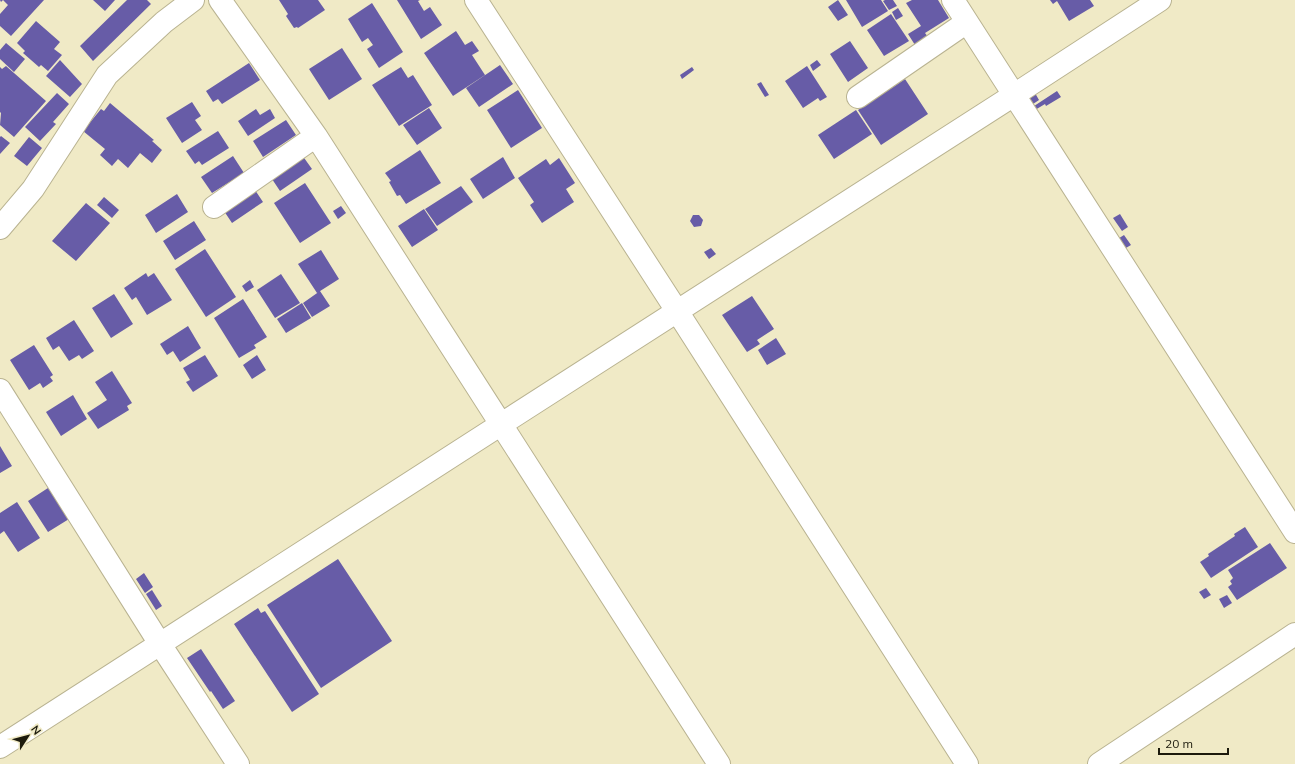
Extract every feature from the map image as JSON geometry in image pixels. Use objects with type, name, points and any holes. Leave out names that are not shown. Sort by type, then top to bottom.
[{"type":"street","points":[[0,228],[34,189],[107,74],[164,22],[193,0]]},
{"type":"street","points":[[220,0],[316,136],[718,764]]},
{"type":"street","points":[[476,0],[967,764]]},
{"type":"street","points":[[953,0],[1295,532]]},
{"type":"street","points":[[0,747],[1160,0]]},
{"type":"street","points":[[858,97],[967,22]]},
{"type":"street","points":[[214,207],[316,136]]},
{"type":"street","points":[[0,390],[160,644],[238,764]]},
{"type":"street","points":[[1099,764],[1295,634]]},
{"type":"building","points":[[3,0],[44,0],[11,36],[0,26],[0,14],[8,5]]},
{"type":"building","points":[[93,0],[115,0],[105,11]]},
{"type":"building","points":[[127,0],[147,0],[151,4],[93,61],[80,46]]},
{"type":"building","points":[[279,0],[318,0],[325,10],[298,28],[294,28],[286,16],[288,14]]},
{"type":"building","points":[[397,0],[420,0],[418,1],[424,11],[430,7],[442,25],[421,39]]},
{"type":"building","points":[[838,0],[848,15],[838,21],[828,7]]},
{"type":"building","points":[[846,0],[881,0],[888,11],[862,27]]},
{"type":"building","points":[[893,0],[897,6],[889,10],[883,1]]},
{"type":"building","points":[[912,0],[938,0],[949,18],[925,33],[928,37],[915,45],[908,34],[921,26],[906,3]]},
{"type":"building","points":[[1050,0],[1090,0],[1094,6],[1069,21],[1057,1],[1053,4]]},
{"type":"building","points":[[372,3],[403,52],[379,68],[367,49],[373,45],[368,38],[362,42],[348,19]]},
{"type":"building","points":[[898,8],[903,16],[896,20],[892,12]]},
{"type":"building","points":[[891,14],[909,41],[884,56],[867,30]]},
{"type":"building","points":[[36,21],[60,42],[54,49],[62,55],[48,71],[41,65],[39,67],[23,53],[25,51],[17,43]]},
{"type":"building","points":[[456,31],[465,45],[472,41],[479,51],[472,55],[485,75],[453,96],[424,53]]},
{"type":"building","points":[[850,41],[868,68],[848,82],[830,54]]},
{"type":"building","points":[[6,43],[25,59],[14,72],[0,59],[0,50]]},
{"type":"building","points":[[342,48],[362,79],[329,100],[309,69]]},
{"type":"building","points":[[60,60],[82,84],[70,97],[46,76]]},
{"type":"building","points":[[817,60],[821,65],[813,71],[810,65]]},
{"type":"building","points":[[249,63],[260,80],[222,104],[218,99],[213,102],[206,91]]},
{"type":"building","points":[[500,65],[513,84],[479,107],[466,88]]},
{"type":"building","points":[[6,66],[46,101],[14,137],[0,125],[0,67],[2,69]]},
{"type":"building","points":[[807,66],[827,97],[820,101],[818,98],[803,108],[785,81]]},
{"type":"building","points":[[401,67],[408,78],[413,75],[432,105],[399,126],[372,85]]},
{"type":"building","points":[[692,67],[694,70],[682,79],[680,75]]},
{"type":"building","points":[[905,79],[928,114],[881,145],[858,110]]},
{"type":"building","points":[[761,82],[769,95],[765,97],[757,84]]},
{"type":"building","points":[[518,90],[542,128],[511,148],[487,110]]},
{"type":"building","points":[[1057,91],[1061,97],[1030,113],[1028,110]]},
{"type":"building","points":[[57,93],[69,104],[53,122],[56,124],[40,141],[25,127]]},
{"type":"building","points":[[1035,93],[1039,100],[1030,106],[1026,99]]},
{"type":"building","points":[[192,102],[201,116],[195,120],[202,130],[182,143],[166,118]]},
{"type":"building","points":[[110,103],[154,140],[152,141],[162,150],[152,163],[140,153],[128,168],[118,159],[112,166],[100,155],[105,149],[83,131],[101,109],[104,111]]},
{"type":"building","points":[[429,108],[442,128],[417,145],[403,125]]},
{"type":"building","points":[[256,109],[260,115],[270,109],[275,118],[248,136],[238,121]]},
{"type":"building","points":[[856,110],[872,134],[834,159],[818,135]]},
{"type":"building","points":[[286,120],[296,135],[263,157],[253,141]]},
{"type":"building","points":[[218,131],[229,148],[202,165],[199,161],[195,164],[186,151]]},
{"type":"building","points":[[1,136],[10,143],[0,154],[0,137]]},
{"type":"building","points":[[29,137],[42,148],[27,166],[14,156]]},
{"type":"building","points":[[420,150],[441,183],[406,204],[400,195],[397,196],[389,182],[391,181],[385,173]]},
{"type":"building","points":[[302,155],[312,169],[280,191],[270,176]]},
{"type":"building","points":[[233,156],[244,173],[212,193],[201,177]]},
{"type":"building","points":[[503,157],[515,178],[483,199],[470,179]]},
{"type":"building","points":[[559,158],[575,183],[566,189],[574,202],[542,223],[530,205],[534,202],[518,178],[546,159],[550,165]]},
{"type":"building","points":[[305,183],[331,223],[300,243],[274,203]]},
{"type":"building","points":[[461,186],[473,202],[437,226],[425,209]]},
{"type":"building","points":[[253,187],[263,202],[232,223],[222,208]]},
{"type":"building","points":[[177,194],[188,212],[156,233],[145,215]]},
{"type":"building","points":[[104,197],[119,210],[112,218],[97,205]]},
{"type":"building","points":[[86,203],[110,223],[76,261],[52,241]]},
{"type":"building","points":[[341,206],[346,213],[338,219],[333,211]]},
{"type":"building","points":[[424,209],[438,230],[412,247],[398,226]]},
{"type":"building","points":[[1120,214],[1128,227],[1122,231],[1113,218]]},
{"type":"building","points":[[693,215],[699,215],[703,220],[701,226],[694,227],[690,221]]},
{"type":"building","points":[[194,221],[206,240],[175,260],[163,241]]},
{"type":"building","points":[[1124,235],[1131,245],[1119,252],[1113,242]]},
{"type":"building","points":[[711,248],[716,254],[709,259],[704,252]]},
{"type":"building","points":[[205,249],[236,297],[206,317],[175,269]]},
{"type":"building","points":[[321,250],[339,279],[317,293],[298,264]]},
{"type":"building","points":[[146,273],[148,277],[154,273],[172,300],[147,315],[136,297],[132,300],[124,288]]},
{"type":"building","points":[[281,274],[300,303],[275,318],[257,290]]},
{"type":"building","points":[[250,280],[254,287],[246,292],[242,286]]},
{"type":"building","points":[[320,291],[330,306],[312,317],[303,303]]},
{"type":"building","points":[[114,294],[133,324],[111,338],[92,308]]},
{"type":"building","points":[[752,296],[774,329],[757,340],[760,344],[747,352],[722,315]]},
{"type":"building","points":[[243,299],[267,337],[254,345],[256,348],[239,358],[214,318]]},
{"type":"building","points":[[302,303],[311,318],[286,333],[277,319]]},
{"type":"building","points":[[74,320],[94,351],[82,359],[79,355],[69,361],[59,346],[53,350],[46,338]]},
{"type":"building","points":[[188,326],[201,348],[180,362],[173,351],[167,355],[160,344]]},
{"type":"building","points":[[776,338],[786,354],[767,365],[758,350]]},
{"type":"building","points":[[34,345],[53,375],[50,377],[53,381],[43,388],[40,383],[29,390],[10,360]]},
{"type":"building","points":[[205,355],[218,376],[193,392],[186,382],[190,380],[183,368]]},
{"type":"building","points":[[257,355],[266,370],[252,379],[243,365]]},
{"type":"building","points":[[112,371],[132,403],[127,406],[129,410],[98,429],[87,413],[107,400],[95,382]]},
{"type":"building","points":[[73,395],[87,419],[61,436],[46,412]]},
{"type":"building","points":[[0,446],[12,466],[0,473]]},
{"type":"building","points":[[48,488],[69,519],[48,532],[28,501]]},
{"type":"building","points":[[17,502],[40,538],[18,552],[4,531],[0,534],[0,513]]},
{"type":"building","points":[[1245,527],[1258,547],[1211,578],[1200,562],[1209,556],[1208,554],[1235,536],[1234,534]]},
{"type":"building","points":[[1270,543],[1287,568],[1237,600],[1228,587],[1232,584],[1230,581],[1233,578],[1228,570]]},
{"type":"building","points":[[338,559],[392,641],[321,688],[267,605]]},
{"type":"building","points":[[144,573],[153,587],[145,593],[136,579]]},
{"type":"building","points":[[1206,588],[1211,595],[1204,599],[1199,592]]},
{"type":"building","points":[[152,590],[162,606],[156,610],[146,594]]},
{"type":"building","points":[[1227,595],[1232,603],[1224,608],[1219,599]]},
{"type":"building","points":[[258,608],[261,613],[265,611],[319,694],[292,712],[234,624]]},
{"type":"building","points":[[201,649],[235,701],[223,709],[187,658]]}]
